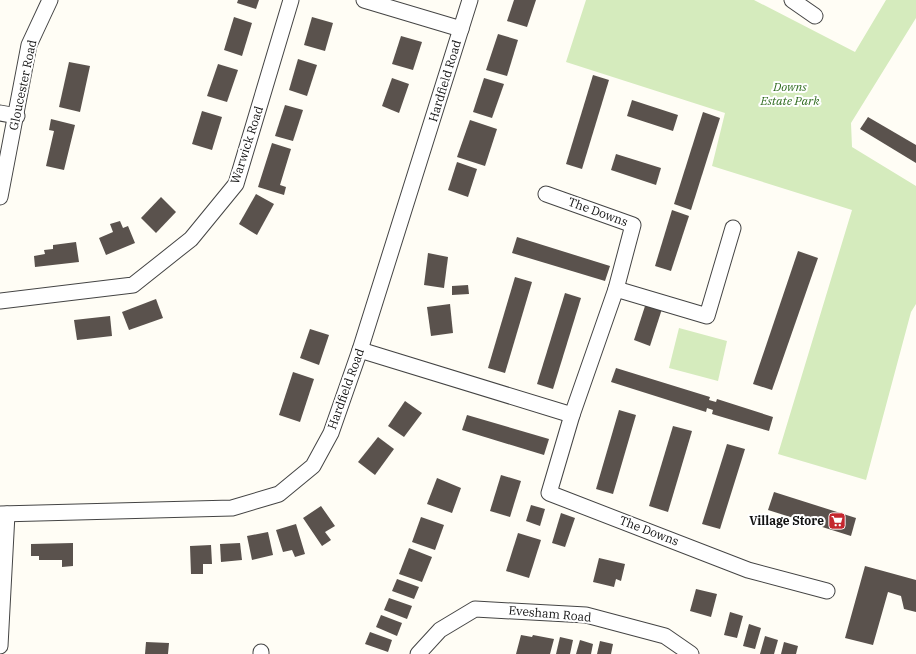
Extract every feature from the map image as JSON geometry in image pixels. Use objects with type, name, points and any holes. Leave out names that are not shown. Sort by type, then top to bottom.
[{"type":"street","name":"Gloucester Road","points":[[0,197],[17,116],[29,45],[50,0]]},
{"type":"street","name":"Warwick Road","points":[[0,301],[133,285],[191,239],[236,184],[291,0]]},
{"type":"street","points":[[364,0],[461,29]]},
{"type":"street","name":"Hardfield Road","points":[[4,514],[232,508],[279,494],[313,466],[331,433],[360,350],[470,0]]},
{"type":"street","points":[[792,0],[814,16]]},
{"type":"street","points":[[0,113],[17,116]]},
{"type":"street","name":"The Downs","points":[[546,194],[633,225],[616,289],[572,415],[549,493],[748,570],[827,591]]},
{"type":"street","points":[[616,289],[707,316],[733,228]]},
{"type":"street","points":[[360,350],[572,415]]},
{"type":"street","points":[[0,646],[4,514]]},
{"type":"street","name":"Evesham Road","points":[[418,654],[440,630],[474,609],[586,615],[665,636],[691,654]]},
{"type":"green space","name":"Downs Estate Park","points":[[586,0],[754,0],[855,52],[886,0],[916,0],[916,18],[851,123],[852,147],[916,186],[916,304],[911,312],[866,480],[778,454],[852,210],[712,166],[725,113],[566,62]]},
{"type":"green space","points":[[679,328],[727,341],[718,381],[669,368]]},
{"type":"building","points":[[238,0],[259,0],[256,9],[237,3]]},
{"type":"building","points":[[514,0],[536,0],[527,27],[507,21]]},
{"type":"building","points":[[234,17],[252,23],[242,56],[224,50]]},
{"type":"building","points":[[312,17],[333,23],[325,51],[304,45]]},
{"type":"building","points":[[498,34],[518,40],[507,76],[486,70]]},
{"type":"building","points":[[401,36],[422,42],[413,70],[392,64]]},
{"type":"building","points":[[298,59],[317,65],[307,96],[289,90]]},
{"type":"building","points":[[69,62],[90,66],[80,112],[59,107]]},
{"type":"building","points":[[218,64],[238,70],[227,102],[207,96]]},
{"type":"building","points":[[593,75],[609,80],[582,169],[566,164]]},
{"type":"building","points":[[392,78],[409,84],[399,113],[382,106]]},
{"type":"building","points":[[484,78],[504,84],[492,118],[473,112]]},
{"type":"building","points":[[632,100],[678,115],[673,131],[627,116]]},
{"type":"building","points":[[285,105],[303,110],[293,141],[275,136]]},
{"type":"building","points":[[202,111],[222,117],[212,150],[192,144]]},
{"type":"building","points":[[703,112],[720,118],[691,210],[674,204]]},
{"type":"building","points":[[868,117],[916,145],[916,163],[860,129]]},
{"type":"building","points":[[51,119],[75,125],[64,170],[46,166],[54,131],[49,130]]},
{"type":"building","points":[[470,120],[497,129],[485,166],[457,157]]},
{"type":"building","points":[[272,143],[291,149],[280,185],[286,187],[284,195],[258,187]]},
{"type":"building","points":[[616,154],[661,168],[656,185],[611,170]]},
{"type":"building","points":[[457,162],[477,169],[468,197],[448,190]]},
{"type":"building","points":[[256,194],[274,204],[257,235],[239,224]]},
{"type":"building","points":[[161,197],[176,212],[156,233],[141,218]]},
{"type":"building","points":[[672,210],[689,216],[671,271],[655,266]]},
{"type":"building","points":[[120,221],[123,228],[128,226],[135,243],[106,255],[99,238],[113,232],[110,224]]},
{"type":"building","points":[[517,237],[610,266],[605,281],[512,253]]},
{"type":"building","points":[[76,242],[79,262],[35,267],[34,256],[45,254],[44,250],[53,249],[53,245]]},
{"type":"building","points":[[798,251],[818,258],[772,390],[753,384]]},
{"type":"building","points":[[428,253],[448,257],[444,288],[424,285]]},
{"type":"building","points":[[515,277],[532,282],[505,373],[488,368]]},
{"type":"building","points":[[468,285],[469,294],[452,295],[452,286]]},
{"type":"building","points":[[565,293],[581,298],[553,389],[537,384]]},
{"type":"building","points":[[156,299],[163,318],[129,330],[122,312]]},
{"type":"building","points":[[646,303],[662,309],[650,346],[634,340]]},
{"type":"building","points":[[450,304],[453,333],[431,336],[427,307]]},
{"type":"building","points":[[110,316],[112,336],[77,340],[74,320]]},
{"type":"building","points":[[310,329],[329,335],[319,365],[300,358]]},
{"type":"building","points":[[616,368],[710,397],[709,400],[716,402],[717,399],[773,417],[769,431],[712,414],[713,410],[707,408],[706,412],[611,382]]},
{"type":"building","points":[[293,372],[314,379],[300,422],[279,415]]},
{"type":"building","points":[[405,401],[422,413],[404,437],[388,426]]},
{"type":"building","points":[[619,410],[636,415],[613,494],[596,489]]},
{"type":"building","points":[[467,415],[549,439],[544,455],[462,430]]},
{"type":"building","points":[[673,426],[692,431],[668,512],[649,506]]},
{"type":"building","points":[[378,437],[394,449],[375,475],[358,462]]},
{"type":"building","points":[[727,444],[745,449],[720,529],[702,524]]},
{"type":"building","points":[[501,475],[521,481],[510,517],[490,511]]},
{"type":"building","points":[[437,478],[461,488],[452,513],[427,504]]},
{"type":"building","points":[[774,492],[856,518],[851,536],[768,510]]},
{"type":"building","points":[[531,505],[545,509],[540,526],[526,521]]},
{"type":"building","points":[[321,506],[335,526],[325,532],[331,540],[322,546],[303,518]]},
{"type":"building","points":[[561,513],[575,518],[565,547],[552,543]]},
{"type":"building","points":[[421,517],[444,525],[435,550],[412,542]]},
{"type":"building","points":[[296,524],[305,554],[295,557],[292,550],[283,552],[276,530]]},
{"type":"building","points":[[268,532],[273,555],[252,560],[247,536]]},
{"type":"building","points":[[518,533],[541,540],[529,578],[506,571]]},
{"type":"building","points":[[73,543],[73,566],[62,567],[62,560],[39,560],[39,556],[31,556],[31,544]]},
{"type":"building","points":[[240,543],[242,560],[221,562],[220,544]]},
{"type":"building","points":[[211,545],[212,564],[203,564],[203,574],[191,574],[190,546]]},
{"type":"building","points":[[409,548],[432,557],[422,582],[399,574]]},
{"type":"building","points":[[599,558],[625,564],[621,581],[616,579],[614,587],[593,582]]},
{"type":"building","points":[[865,566],[916,580],[916,612],[904,609],[901,596],[888,592],[873,645],[845,638]]},
{"type":"building","points":[[397,579],[419,587],[414,599],[392,591]]},
{"type":"building","points":[[696,589],[717,594],[711,617],[690,611]]},
{"type":"building","points":[[389,598],[412,606],[407,619],[384,610]]},
{"type":"building","points":[[730,612],[743,616],[737,638],[724,635]]},
{"type":"building","points":[[381,615],[402,623],[397,636],[376,627]]},
{"type":"building","points":[[749,624],[761,628],[755,649],[743,646]]},
{"type":"building","points":[[370,632],[392,640],[388,652],[365,644]]},
{"type":"building","points":[[521,635],[532,637],[533,635],[554,639],[550,654],[516,654]]},
{"type":"building","points":[[765,636],[778,640],[774,654],[760,654]]},
{"type":"building","points":[[560,637],[573,640],[570,654],[556,654]]},
{"type":"building","points":[[580,640],[593,644],[591,654],[576,654]]},
{"type":"building","points":[[600,641],[613,644],[611,654],[597,654]]},
{"type":"building","points":[[146,642],[169,643],[168,654],[145,654]]},
{"type":"building","points":[[784,642],[798,646],[796,654],[781,654]]},
{"type":"place","name":"Village Store","points":[[837,521]]}]
